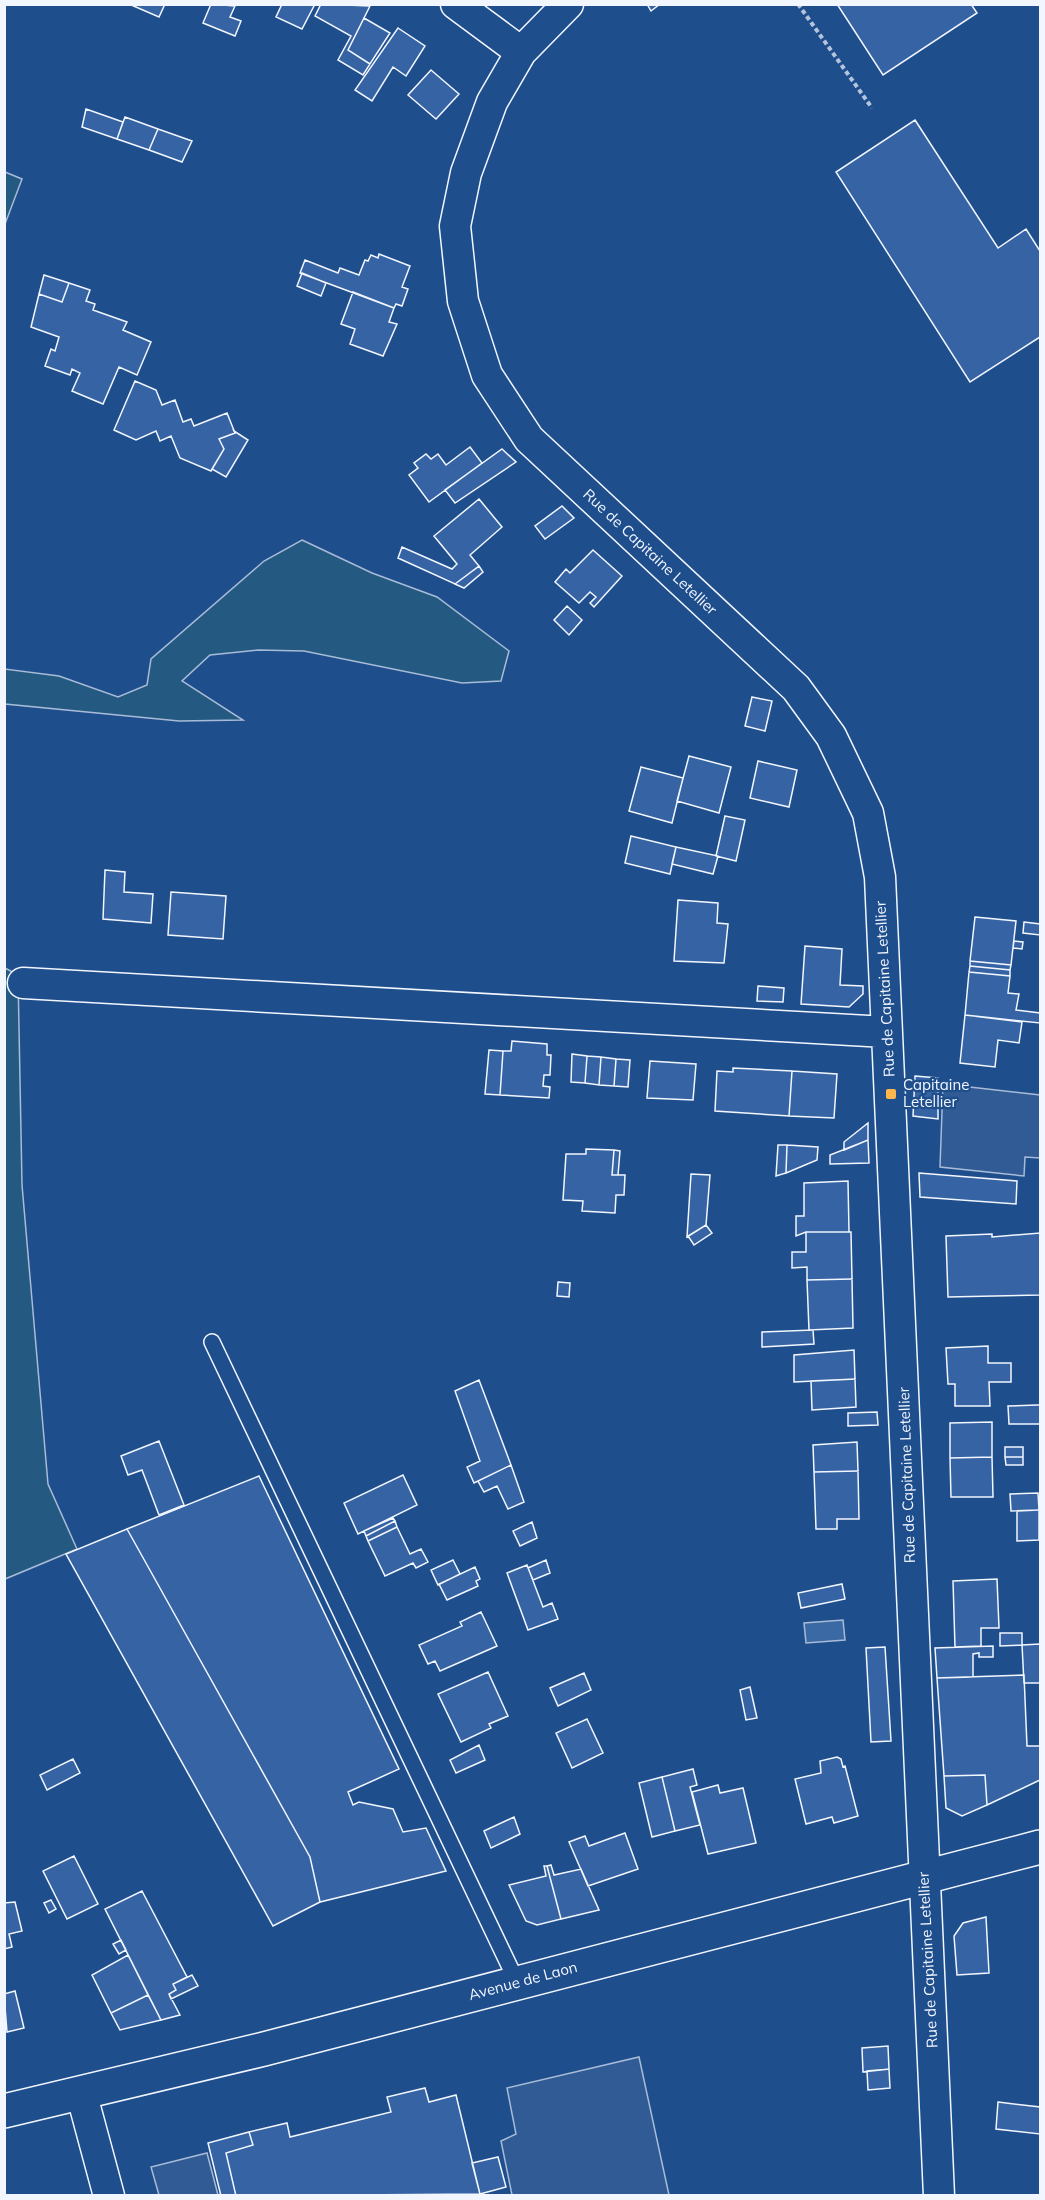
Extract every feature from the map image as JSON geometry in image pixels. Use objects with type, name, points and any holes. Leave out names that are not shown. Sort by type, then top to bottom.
[{"type":"main road","name":"Avenue de Laon","points":[[4,2111],[264,2049],[1041,1847]]},
{"type":"street","points":[[456,4],[522,52]]},
{"type":"street","name":"Rue de Capitaine Letellier","points":[[568,4],[522,52],[492,102],[466,173],[454,226],[463,301],[487,375],[529,439],[796,688],[831,736],[868,813],[880,877],[939,2196]]},
{"type":"street","points":[[23,983],[886,1032]]},
{"type":"street","points":[[81,2092],[109,2196]]},
{"type":"lane","points":[[212,1342],[517,1982]]},
{"type":"path","points":[[798,4],[872,108]]},
{"type":"shaded area","points":[[5,172],[22,179],[5,224]]},
{"type":"shaded area","points":[[302,540],[372,573],[437,597],[509,651],[501,681],[462,683],[304,651],[258,650],[210,655],[182,681],[243,720],[179,721],[5,704],[5,669],[59,676],[118,697],[147,685],[151,659],[264,561]]},
{"type":"shaded area","points":[[5,968],[18,975],[22,1185],[48,1484],[77,1549],[5,1579]]},
{"type":"shaded area","points":[[943,1084],[1040,1095],[1040,1158],[1025,1157],[1024,1176],[940,1167]]},
{"type":"shaded area","points":[[843,1620],[845,1640],[806,1643],[804,1623]]},
{"type":"shaded area","points":[[639,2057],[669,2195],[512,2195],[501,2141],[516,2134],[507,2088]]},
{"type":"shaded area","points":[[207,2153],[218,2195],[159,2195],[151,2167]]},
{"type":"building","points":[[129,4],[165,4],[159,17]]},
{"type":"building","points":[[211,4],[235,6],[230,17],[241,21],[235,36],[203,23]]},
{"type":"building","points":[[282,4],[315,4],[302,29],[276,17]]},
{"type":"building","points":[[321,4],[370,6],[348,50],[370,64],[363,75],[338,60],[351,36],[315,16]]},
{"type":"building","points":[[647,4],[660,4],[651,11]]},
{"type":"building","points":[[837,4],[971,4],[977,13],[883,75]]},
{"type":"building","points":[[364,18],[390,33],[370,64],[348,50]]},
{"type":"building","points":[[398,28],[425,46],[406,76],[393,67],[372,101],[355,90]]},
{"type":"building","points":[[431,70],[459,94],[436,119],[408,95]]},
{"type":"building","points":[[86,109],[123,122],[117,139],[82,127]]},
{"type":"building","points":[[125,117],[158,129],[149,150],[117,139]]},
{"type":"building","points":[[915,120],[998,248],[1026,229],[1040,251],[1040,337],[970,382],[836,172]]},
{"type":"building","points":[[158,129],[192,141],[182,162],[149,150]]},
{"type":"building","points":[[379,254],[410,266],[402,287],[408,289],[402,306],[396,304],[394,308],[300,273],[305,260],[338,273],[340,268],[359,275],[365,260],[368,261],[371,255],[378,258]]},
{"type":"building","points":[[302,273],[326,283],[321,296],[297,286]]},
{"type":"building","points":[[44,275],[69,283],[62,302],[39,294]]},
{"type":"building","points":[[69,283],[90,290],[86,301],[95,304],[93,310],[127,322],[123,330],[151,342],[137,375],[119,367],[103,404],[72,391],[80,373],[72,369],[70,375],[45,366],[51,349],[55,351],[59,337],[31,327],[39,294],[62,302]]},
{"type":"building","points":[[353,292],[394,308],[389,322],[397,324],[383,356],[350,344],[355,329],[341,324]]},
{"type":"building","points":[[135,381],[156,390],[162,405],[175,400],[183,422],[191,419],[194,426],[227,413],[235,433],[219,439],[224,449],[211,471],[180,458],[171,436],[160,441],[156,431],[136,440],[114,430]]},
{"type":"building","points":[[234,431],[248,440],[226,477],[212,469],[224,449],[219,439],[235,433]]},
{"type":"building","points":[[470,447],[482,463],[429,502],[409,475],[418,468],[414,463],[426,454],[431,459],[438,454],[446,465]]},
{"type":"building","points":[[502,449],[516,462],[455,503],[445,490]]},
{"type":"building","points":[[479,499],[502,527],[470,555],[479,566],[455,584],[398,558],[402,547],[452,569],[457,564],[434,536]]},
{"type":"building","points":[[562,506],[574,518],[545,539],[535,526]]},
{"type":"building","points":[[593,550],[622,576],[594,607],[590,603],[596,597],[590,592],[579,603],[555,582],[566,569],[570,573]]},
{"type":"building","points":[[479,566],[483,572],[464,588],[455,584]]},
{"type":"building","points":[[567,606],[582,620],[569,635],[554,620]]},
{"type":"building","points":[[752,697],[772,701],[765,731],[745,726]]},
{"type":"building","points":[[689,756],[731,767],[719,813],[677,801]]},
{"type":"building","points":[[758,761],[797,770],[789,807],[750,798]]},
{"type":"building","points":[[641,767],[683,778],[672,823],[629,811]]},
{"type":"building","points":[[725,816],[745,820],[736,861],[716,856]]},
{"type":"building","points":[[631,836],[676,847],[670,874],[625,863]]},
{"type":"building","points":[[676,847],[718,856],[713,874],[672,864]]},
{"type":"building","points":[[105,870],[125,872],[124,892],[153,894],[151,923],[103,919]]},
{"type":"building","points":[[171,892],[226,896],[223,939],[168,935]]},
{"type":"building","points":[[678,900],[718,903],[717,923],[728,924],[724,963],[674,961]]},
{"type":"building","points":[[975,917],[1016,921],[1011,965],[970,961]]},
{"type":"building","points":[[1024,922],[1040,924],[1040,935],[1023,933]]},
{"type":"building","points":[[1014,941],[1023,942],[1022,949],[1013,948]]},
{"type":"building","points":[[805,946],[842,949],[840,985],[863,986],[863,994],[849,1007],[801,1004]]},
{"type":"building","points":[[970,961],[1011,965],[1010,970],[970,966]]},
{"type":"building","points":[[970,966],[1010,970],[1010,976],[969,972]]},
{"type":"building","points":[[969,972],[1010,976],[1008,993],[1019,994],[1016,1010],[1040,1013],[1040,1023],[965,1015]]},
{"type":"building","points":[[758,986],[784,988],[783,1002],[757,1001]]},
{"type":"building","points":[[965,1015],[1022,1022],[1019,1043],[998,1040],[995,1067],[960,1063]]},
{"type":"building","points":[[512,1041],[547,1044],[547,1055],[551,1055],[550,1075],[544,1075],[543,1086],[550,1087],[549,1098],[500,1095],[503,1051],[511,1051]]},
{"type":"building","points":[[489,1050],[503,1051],[500,1095],[485,1094]]},
{"type":"building","points":[[572,1054],[587,1056],[585,1083],[571,1082]]},
{"type":"building","points":[[587,1056],[601,1057],[599,1085],[585,1083]]},
{"type":"building","points":[[601,1057],[616,1059],[614,1086],[599,1085]]},
{"type":"building","points":[[616,1059],[630,1060],[628,1087],[614,1086]]},
{"type":"building","points":[[650,1061],[696,1064],[693,1100],[647,1098]]},
{"type":"building","points":[[733,1068],[792,1071],[789,1116],[715,1111],[717,1071],[733,1072]]},
{"type":"building","points":[[792,1071],[837,1074],[834,1118],[789,1116]]},
{"type":"building","points":[[915,1076],[938,1078],[938,1119],[913,1116]]},
{"type":"building","points":[[868,1123],[868,1140],[844,1150],[844,1142]]},
{"type":"building","points":[[868,1140],[869,1163],[830,1164],[830,1155]]},
{"type":"building","points":[[778,1145],[787,1145],[786,1173],[776,1176]]},
{"type":"building","points":[[787,1145],[818,1147],[817,1160],[786,1173]]},
{"type":"building","points":[[586,1149],[614,1150],[612,1175],[625,1175],[624,1195],[616,1195],[615,1213],[582,1211],[583,1201],[563,1200],[566,1154],[586,1154]]},
{"type":"building","points":[[614,1150],[620,1151],[618,1175],[612,1175]]},
{"type":"building","points":[[919,1173],[1017,1181],[1016,1204],[920,1197]]},
{"type":"building","points":[[691,1174],[710,1175],[706,1225],[687,1237]]},
{"type":"building","points":[[848,1181],[849,1232],[806,1232],[796,1236],[796,1216],[804,1216],[804,1183]]},
{"type":"building","points":[[706,1225],[712,1233],[694,1245],[688,1236]]},
{"type":"building","points":[[806,1232],[851,1232],[852,1279],[807,1280],[807,1267],[792,1268],[792,1252],[806,1252]]},
{"type":"building","points":[[1040,1233],[1040,1295],[948,1297],[946,1236],[992,1234],[992,1237]]},
{"type":"building","points":[[852,1279],[853,1328],[809,1330],[807,1280]]},
{"type":"building","points":[[558,1282],[570,1283],[569,1297],[557,1296]]},
{"type":"building","points":[[813,1330],[814,1344],[762,1347],[762,1332]]},
{"type":"building","points":[[988,1346],[988,1363],[1011,1363],[1011,1382],[989,1382],[990,1406],[955,1406],[955,1384],[948,1384],[946,1348]]},
{"type":"building","points":[[854,1350],[855,1379],[794,1382],[794,1355]]},
{"type":"building","points":[[855,1379],[856,1407],[812,1410],[811,1381]]},
{"type":"building","points":[[479,1380],[511,1465],[474,1483],[467,1467],[480,1461],[455,1391]]},
{"type":"building","points":[[1040,1405],[1040,1424],[1009,1424],[1008,1406]]},
{"type":"building","points":[[877,1412],[878,1425],[848,1426],[848,1413]]},
{"type":"building","points":[[992,1422],[992,1457],[950,1458],[950,1423]]},
{"type":"building","points":[[159,1441],[184,1505],[159,1515],[142,1470],[128,1475],[121,1456]]},
{"type":"building","points":[[857,1442],[858,1471],[814,1472],[813,1445]]},
{"type":"building","points":[[1005,1447],[1023,1447],[1023,1457],[1005,1457]]},
{"type":"building","points":[[992,1457],[993,1497],[951,1497],[950,1458]]},
{"type":"building","points":[[1005,1457],[1023,1457],[1023,1465],[1006,1465]]},
{"type":"building","points":[[511,1465],[524,1502],[508,1509],[497,1486],[484,1492],[478,1481]]},
{"type":"building","points":[[858,1471],[859,1519],[837,1519],[837,1529],[816,1529],[814,1472]]},
{"type":"building","points":[[403,1475],[417,1505],[358,1534],[344,1503]]},
{"type":"building","points":[[259,1476],[399,1769],[348,1792],[353,1805],[359,1802],[393,1809],[403,1832],[426,1828],[446,1871],[320,1902],[310,1857],[127,1529]]},
{"type":"building","points":[[1038,1493],[1039,1510],[1011,1511],[1010,1494]]},
{"type":"building","points":[[1039,1510],[1039,1540],[1017,1541],[1017,1511]]},
{"type":"building","points":[[393,1518],[395,1521],[366,1536],[364,1531]]},
{"type":"building","points":[[395,1521],[397,1527],[368,1541],[366,1536]]},
{"type":"building","points":[[532,1522],[537,1538],[520,1546],[513,1531]]},
{"type":"building","points":[[397,1527],[410,1554],[421,1549],[428,1562],[416,1568],[413,1563],[385,1576],[368,1541]]},
{"type":"building","points":[[127,1529],[310,1857],[320,1902],[273,1926],[66,1554]]},
{"type":"building","points":[[453,1560],[460,1574],[438,1585],[431,1570]]},
{"type":"building","points":[[546,1560],[550,1573],[533,1580],[528,1568]]},
{"type":"building","points":[[527,1565],[543,1607],[552,1603],[558,1619],[528,1630],[507,1573]]},
{"type":"building","points":[[475,1567],[480,1579],[476,1581],[478,1586],[447,1600],[439,1584]]},
{"type":"building","points":[[997,1579],[999,1628],[981,1628],[981,1646],[955,1647],[953,1581]]},
{"type":"building","points":[[842,1584],[845,1599],[801,1608],[798,1593]]},
{"type":"building","points":[[481,1612],[497,1646],[440,1671],[435,1661],[428,1664],[419,1645],[462,1626],[460,1622]]},
{"type":"building","points":[[1000,1633],[1022,1633],[1022,1645],[1000,1646]]},
{"type":"building","points":[[1040,1644],[1040,1683],[1024,1683],[1022,1645]]},
{"type":"building","points":[[993,1646],[993,1657],[979,1657],[979,1653],[973,1654],[973,1677],[937,1678],[935,1648]]},
{"type":"building","points":[[885,1647],[891,1741],[871,1742],[866,1648]]},
{"type":"building","points":[[488,1672],[508,1716],[489,1724],[491,1728],[461,1742],[438,1694]]},
{"type":"building","points":[[584,1673],[591,1690],[558,1706],[550,1688]]},
{"type":"building","points":[[1024,1675],[1027,1746],[1040,1746],[1040,1780],[987,1805],[985,1775],[944,1776],[937,1678]]},
{"type":"building","points":[[750,1687],[757,1718],[746,1720],[740,1690]]},
{"type":"building","points":[[587,1719],[603,1753],[572,1768],[556,1733]]},
{"type":"building","points":[[479,1745],[485,1760],[456,1773],[450,1760]]},
{"type":"building","points":[[837,1757],[841,1759],[843,1767],[845,1766],[858,1816],[834,1823],[832,1817],[806,1824],[795,1779],[821,1773],[820,1761]]},
{"type":"building","points":[[73,1759],[80,1773],[47,1790],[40,1775]]},
{"type":"building","points":[[693,1769],[697,1785],[690,1787],[700,1825],[675,1831],[662,1777]]},
{"type":"building","points":[[985,1775],[987,1805],[962,1816],[946,1808],[944,1776]]},
{"type":"building","points":[[662,1777],[675,1831],[652,1837],[639,1783]]},
{"type":"building","points":[[718,1785],[720,1793],[743,1788],[756,1843],[708,1854],[692,1792]]},
{"type":"building","points":[[514,1817],[520,1834],[491,1848],[484,1831]]},
{"type":"building","points":[[625,1833],[638,1869],[588,1886],[569,1842],[585,1836],[589,1846]]},
{"type":"building","points":[[74,1856],[98,1904],[67,1919],[43,1871]]},
{"type":"building","points":[[551,1865],[554,1875],[581,1869],[599,1910],[561,1919],[547,1866]]},
{"type":"building","points":[[544,1866],[547,1866],[561,1919],[537,1925],[526,1921],[509,1885],[546,1876]]},
{"type":"building","points":[[142,1891],[187,1977],[173,1984],[176,1990],[169,1994],[180,2015],[161,2020],[105,1909]]},
{"type":"building","points":[[51,1900],[56,1909],[49,1913],[44,1903]]},
{"type":"building","points":[[15,1902],[22,1931],[9,1934],[12,1947],[4,1949],[4,1903]]},
{"type":"building","points":[[986,1917],[989,1973],[957,1975],[954,1936],[963,1923]]},
{"type":"building","points":[[121,1940],[126,1950],[119,1954],[113,1944]]},
{"type":"building","points":[[128,1955],[148,1995],[111,2013],[92,1975]]},
{"type":"building","points":[[192,1975],[198,1986],[171,1999],[169,1994],[176,1990],[173,1984]]},
{"type":"building","points":[[15,1991],[24,2028],[7,2032],[4,1994]]},
{"type":"building","points":[[148,1995],[161,2020],[120,2030],[111,2013]]},
{"type":"building","points":[[888,2046],[889,2069],[863,2072],[862,2048]]},
{"type":"building","points":[[889,2069],[890,2088],[868,2090],[867,2071]]},
{"type":"building","points":[[425,2088],[429,2102],[456,2095],[480,2194],[236,2196],[226,2153],[253,2145],[249,2132],[287,2123],[290,2137],[391,2112],[387,2097]]},
{"type":"building","points":[[998,2102],[1040,2107],[1040,2134],[996,2129]]},
{"type":"building","points":[[249,2132],[253,2145],[226,2153],[236,2196],[221,2196],[208,2143]]},
{"type":"building","points":[[498,2157],[506,2187],[480,2194],[472,2163]]},
{"type":"place","name":"Capitaine Letellier","points":[[891,1094]]}]
